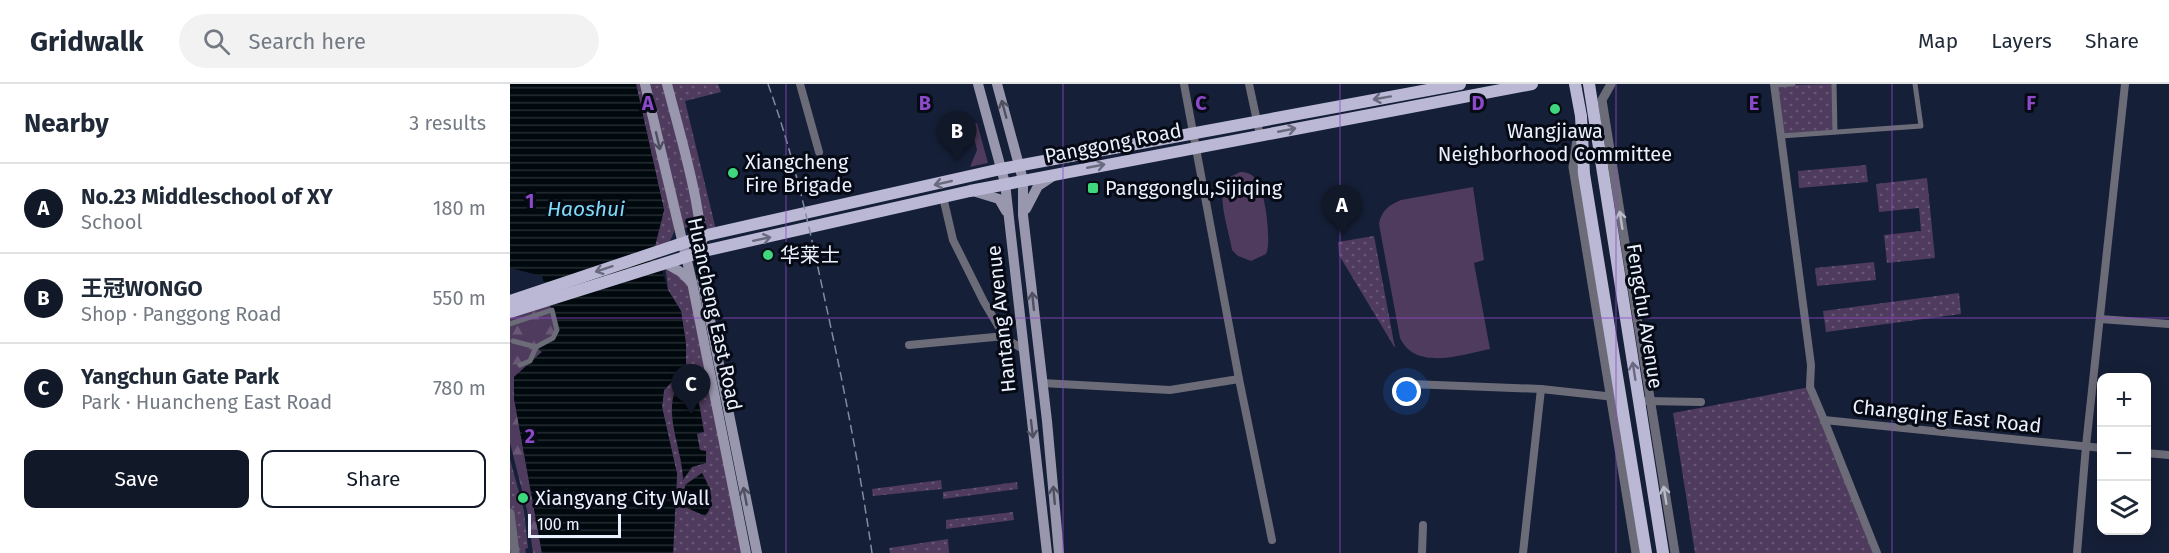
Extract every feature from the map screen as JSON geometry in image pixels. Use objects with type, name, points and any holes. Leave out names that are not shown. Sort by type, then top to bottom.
[{"type":"main road","name":"Huancheng East Road","points":[[645,84],[693,285],[746,553]]},
{"type":"main road","name":"Huancheng East Road","points":[[667,84],[685,153],[704,251],[702,280],[756,553]]},
{"type":"main road","name":"Hantang Avenue","points":[[978,84],[1005,183],[1047,553]]},
{"type":"main road","name":"Hantang Avenue","points":[[998,84],[1023,180],[1023,215],[1059,553]]},
{"type":"main road","name":"Panggong Road","points":[[541,296],[701,237],[1001,169],[1460,84]]},
{"type":"main road","name":"Panggong Road","points":[[541,296],[664,264],[704,251],[1005,183],[1532,84]]},
{"type":"main road","name":"Fengchu Avenue","points":[[1575,84],[1581,116],[1584,174],[1606,305],[1615,397],[1630,458],[1646,553]]},
{"type":"main road","name":"Fengchu Avenue","points":[[1589,84],[1618,270],[1644,401],[1653,490],[1664,553]]},
{"type":"main road","points":[[1016,152],[1026,162],[1038,163]]},
{"type":"main road","points":[[978,174],[994,165],[997,155]]},
{"type":"main road","points":[[1023,215],[1038,186],[1055,174]]},
{"type":"main road","points":[[970,191],[988,193],[999,199],[1008,218]]},
{"type":"main road","points":[[661,250],[673,236],[677,222]]},
{"type":"main road","points":[[664,264],[681,272],[693,285]]},
{"type":"main road","points":[[510,301],[541,296]]},
{"type":"main road","points":[[510,312],[541,296]]},
{"type":"street","points":[[800,84],[819,153]]},
{"type":"street","points":[[1184,84],[1239,379],[1272,540]]},
{"type":"street","points":[[1250,84],[1260,135]]},
{"type":"street","points":[[1611,84],[1602,100],[1635,307],[1644,401],[1657,442],[1675,553]]},
{"type":"street","points":[[1793,84],[1774,85],[1781,136],[1921,126],[1915,84]]},
{"type":"street","points":[[1834,84],[1836,132]]},
{"type":"street","points":[[2077,553],[2086,446],[2125,84]]},
{"type":"street","points":[[1581,116],[1573,167],[1615,397],[1614,421],[1636,553]]},
{"type":"street","name":"Changqing East Road","points":[[1781,136],[1811,365],[1810,387],[1824,420],[2097,447]]},
{"type":"street","points":[[942,197],[953,240],[1005,336],[1023,349]]},
{"type":"street","points":[[1590,265],[1606,305]]},
{"type":"street","points":[[1618,270],[1635,307]]},
{"type":"street","points":[[510,324],[552,310],[557,330],[553,338],[536,347],[530,361],[520,365]]},
{"type":"street","points":[[2100,319],[2169,324]]},
{"type":"street","points":[[909,345],[1005,336]]},
{"type":"street","points":[[513,341],[536,347]]},
{"type":"street","points":[[1042,383],[1170,390],[1239,379]]},
{"type":"street","points":[[1410,384],[1541,389],[1615,397]]},
{"type":"street","points":[[1523,553],[1541,389]]},
{"type":"street","points":[[1644,401],[1701,402]]},
{"type":"street","points":[[1824,420],[1877,553]]},
{"type":"street","points":[[1614,421],[1630,458]]},
{"type":"street","points":[[1653,490],[1657,442]]},
{"type":"street","points":[[2151,453],[2169,455]]},
{"type":"street","points":[[510,513],[514,553]]},
{"type":"street","points":[[1422,553],[1424,525]]},
{"type":"green space","points":[[636,84],[718,84],[721,92],[685,101],[717,234],[707,235],[696,221],[690,228],[684,228],[677,222],[666,246],[658,251],[655,246],[664,210]]},
{"type":"green space","points":[[1834,84],[1835,132],[1781,136],[1774,85]]},
{"type":"green space","points":[[977,123],[988,163],[970,167],[977,150],[971,125]]},
{"type":"green space","points":[[1866,165],[1868,182],[1799,188],[1798,171]]},
{"type":"green space","points":[[1245,172],[1257,180],[1263,195],[1267,217],[1268,248],[1266,254],[1251,261],[1238,256],[1232,250],[1224,214],[1223,186],[1226,179]]},
{"type":"green space","points":[[1927,178],[1935,258],[1887,263],[1884,235],[1921,231],[1919,208],[1879,212],[1876,184]]},
{"type":"green space","points":[[1473,187],[1484,260],[1474,263],[1490,349],[1453,357],[1428,358],[1407,348],[1400,338],[1379,224],[1380,219],[1386,209],[1401,200]]},
{"type":"green space","points":[[1374,236],[1395,348],[1339,255],[1338,242]]},
{"type":"green space","points":[[1874,262],[1876,280],[1817,286],[1815,268]]},
{"type":"green space","points":[[665,263],[693,285],[746,553],[673,553],[677,474],[662,407],[664,390],[686,367],[686,344],[681,311],[668,290]]},
{"type":"green space","points":[[1959,293],[1961,314],[1826,332],[1823,311]]},
{"type":"green space","points":[[550,305],[556,326],[554,335],[538,349],[542,352],[514,377],[514,398],[542,553],[533,553],[527,510],[510,443],[510,312]]},
{"type":"green space","points":[[1810,387],[1877,553],[1695,553],[1673,413]]},
{"type":"green space","points":[[510,459],[524,511],[528,548],[525,549],[526,553],[515,553],[510,513]]},
{"type":"green space","points":[[941,480],[942,489],[873,496],[872,489]]},
{"type":"green space","points":[[1017,482],[1018,489],[943,499],[943,492]]},
{"type":"green space","points":[[1013,512],[1014,520],[946,529],[946,520]]},
{"type":"green space","points":[[948,539],[949,553],[890,553],[889,548]]},
{"type":"water","name":"Haoshui","points":[[510,84],[636,84],[664,210],[655,246],[668,290],[681,311],[686,344],[686,367],[664,390],[662,407],[677,474],[673,553],[542,553],[514,398],[514,377],[542,352],[538,348],[546,344],[557,330],[542,276],[510,268]]},
{"type":"water","points":[[679,383],[685,388],[696,385],[704,432],[697,434],[700,450],[706,451],[706,463],[692,467],[683,480],[672,418],[674,394]]},
{"type":"water","points":[[702,473],[711,495],[711,505],[705,516],[685,507],[685,485]]},
{"type":"railway","points":[[768,84],[794,166],[814,249],[851,429],[872,553]]},
{"type":"place","name":"Wangjiawa Neighborhood Committee","points":[[1555,109]]},
{"type":"place","name":"王冠WONGO","points":[[957,161]]},
{"type":"place","name":"Xiangcheng Fire Brigade","points":[[733,173]]},
{"type":"place","name":"Panggonglu,Sijiqing","points":[[1093,188]]},
{"type":"place","name":"No.23 Middleschool of XY","points":[[1342,235]]},
{"type":"place","name":"华莱士","points":[[768,255]]},
{"type":"place","name":"Yangchun Gate Park","points":[[691,414]]},
{"type":"place","name":"Xiangyang City Wall","points":[[523,498]]}]
